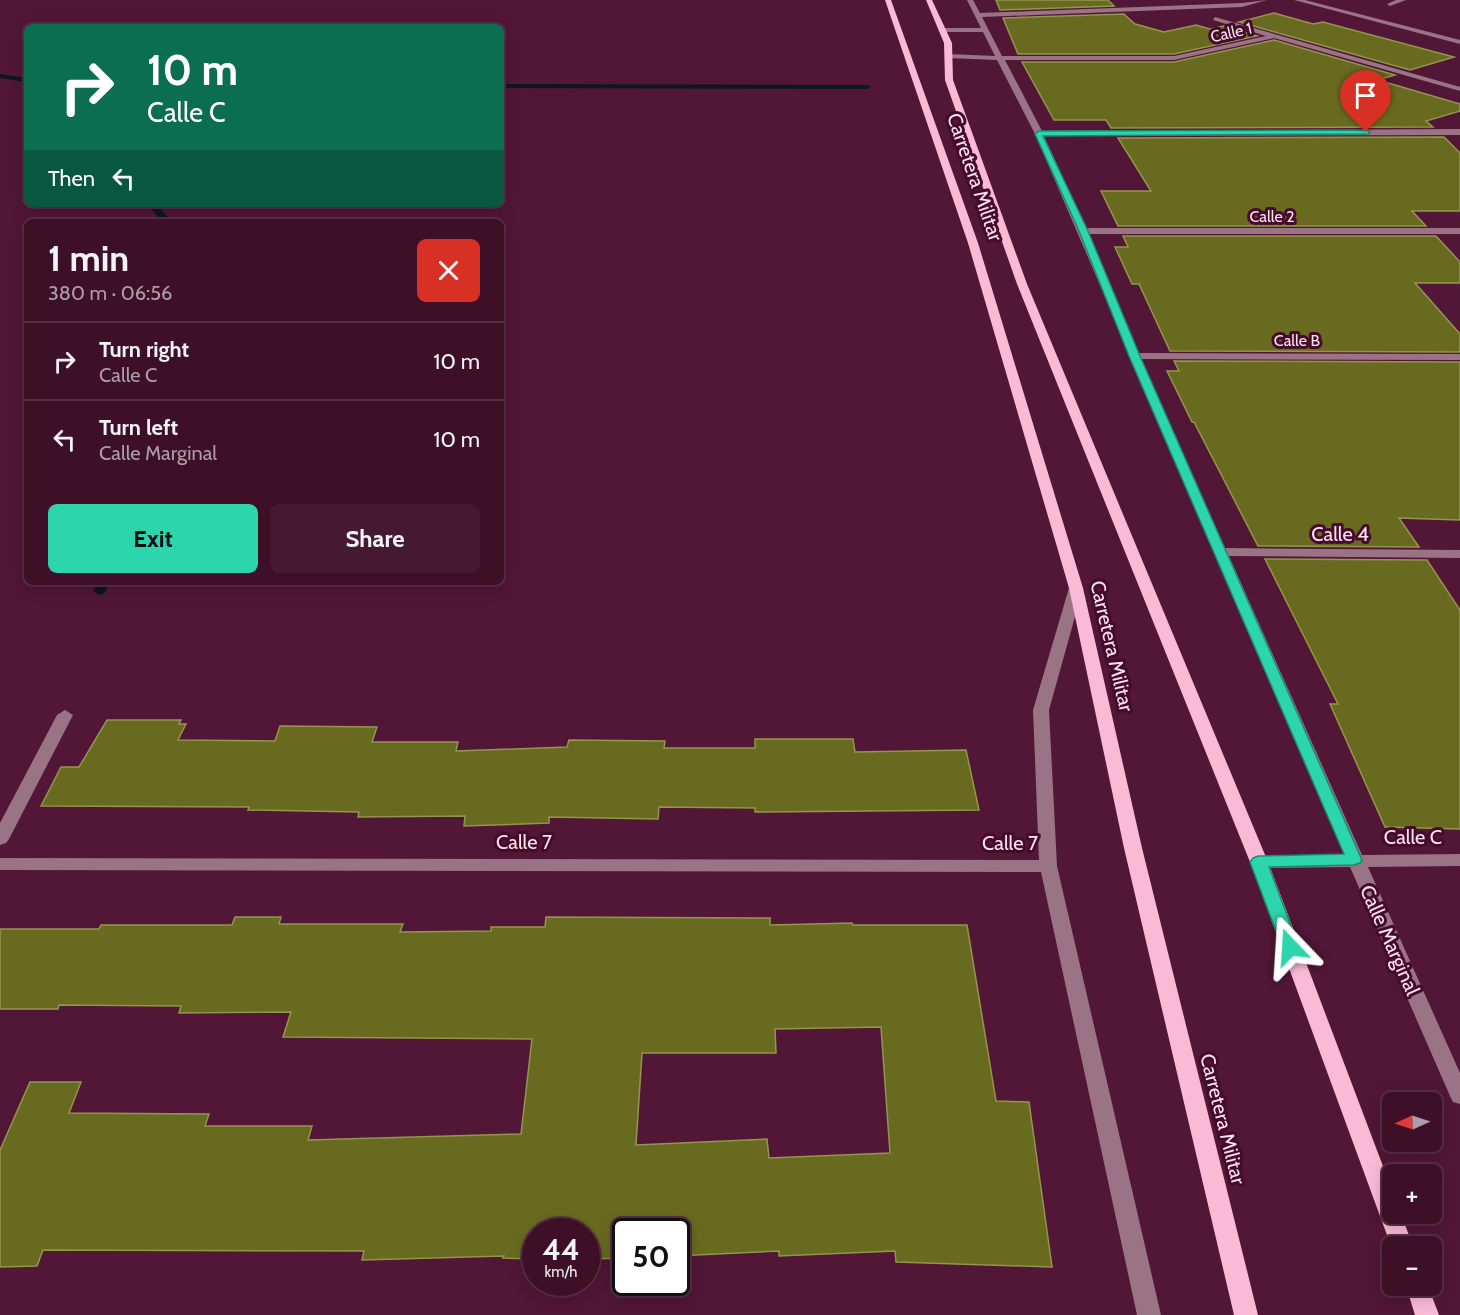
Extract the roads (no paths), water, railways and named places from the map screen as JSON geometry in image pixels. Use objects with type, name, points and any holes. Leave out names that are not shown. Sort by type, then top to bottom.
[{"type":"main road","name":"Carretera Militar","points":[[888,0],[973,243],[1076,588],[1133,848],[1246,1315]]},
{"type":"main road","name":"Carretera Militar","points":[[929,0],[948,43],[949,80],[1022,284],[1258,862],[1398,1236]]},
{"type":"main road","points":[[1420,1296],[1427,1315]]},
{"type":"street","name":"Calle Marginal","points":[[970,0],[1039,134],[1083,231],[1134,356],[1354,860],[1460,1096]]},
{"type":"street","points":[[1180,0],[1191,7]]},
{"type":"street","points":[[977,15],[1242,5],[1264,0]]},
{"type":"street","points":[[1297,0],[1457,40]]},
{"type":"street","points":[[1390,4],[1403,0]]},
{"type":"street","points":[[1215,19],[1274,36]]},
{"type":"street","points":[[942,30],[987,30]]},
{"type":"street","name":"Calle 1","points":[[1001,58],[1174,58],[1274,36],[1460,89]]},
{"type":"street","points":[[948,56],[1001,58]]},
{"type":"street","points":[[1039,134],[1460,132]]},
{"type":"street","name":"Calle 2","points":[[1083,231],[1460,231]]},
{"type":"street","name":"Calle B","points":[[1134,356],[1460,357]]},
{"type":"street","name":"Calle 4","points":[[1220,552],[1460,554]]},
{"type":"street","points":[[1076,588],[1041,710],[1048,866],[1149,1315]]},
{"type":"street","points":[[0,839],[65,715]]},
{"type":"street","name":"Calle C","points":[[1258,862],[1460,860]]},
{"type":"street","name":"Calle 7","points":[[0,864],[1048,866]]},
{"type":"waterway","points":[[0,76],[24,80]]},
{"type":"waterway","points":[[504,86],[867,87]]},
{"type":"waterway","points":[[154,207],[165,219]]},
{"type":"waterway","points":[[99,591],[102,585]]}]
